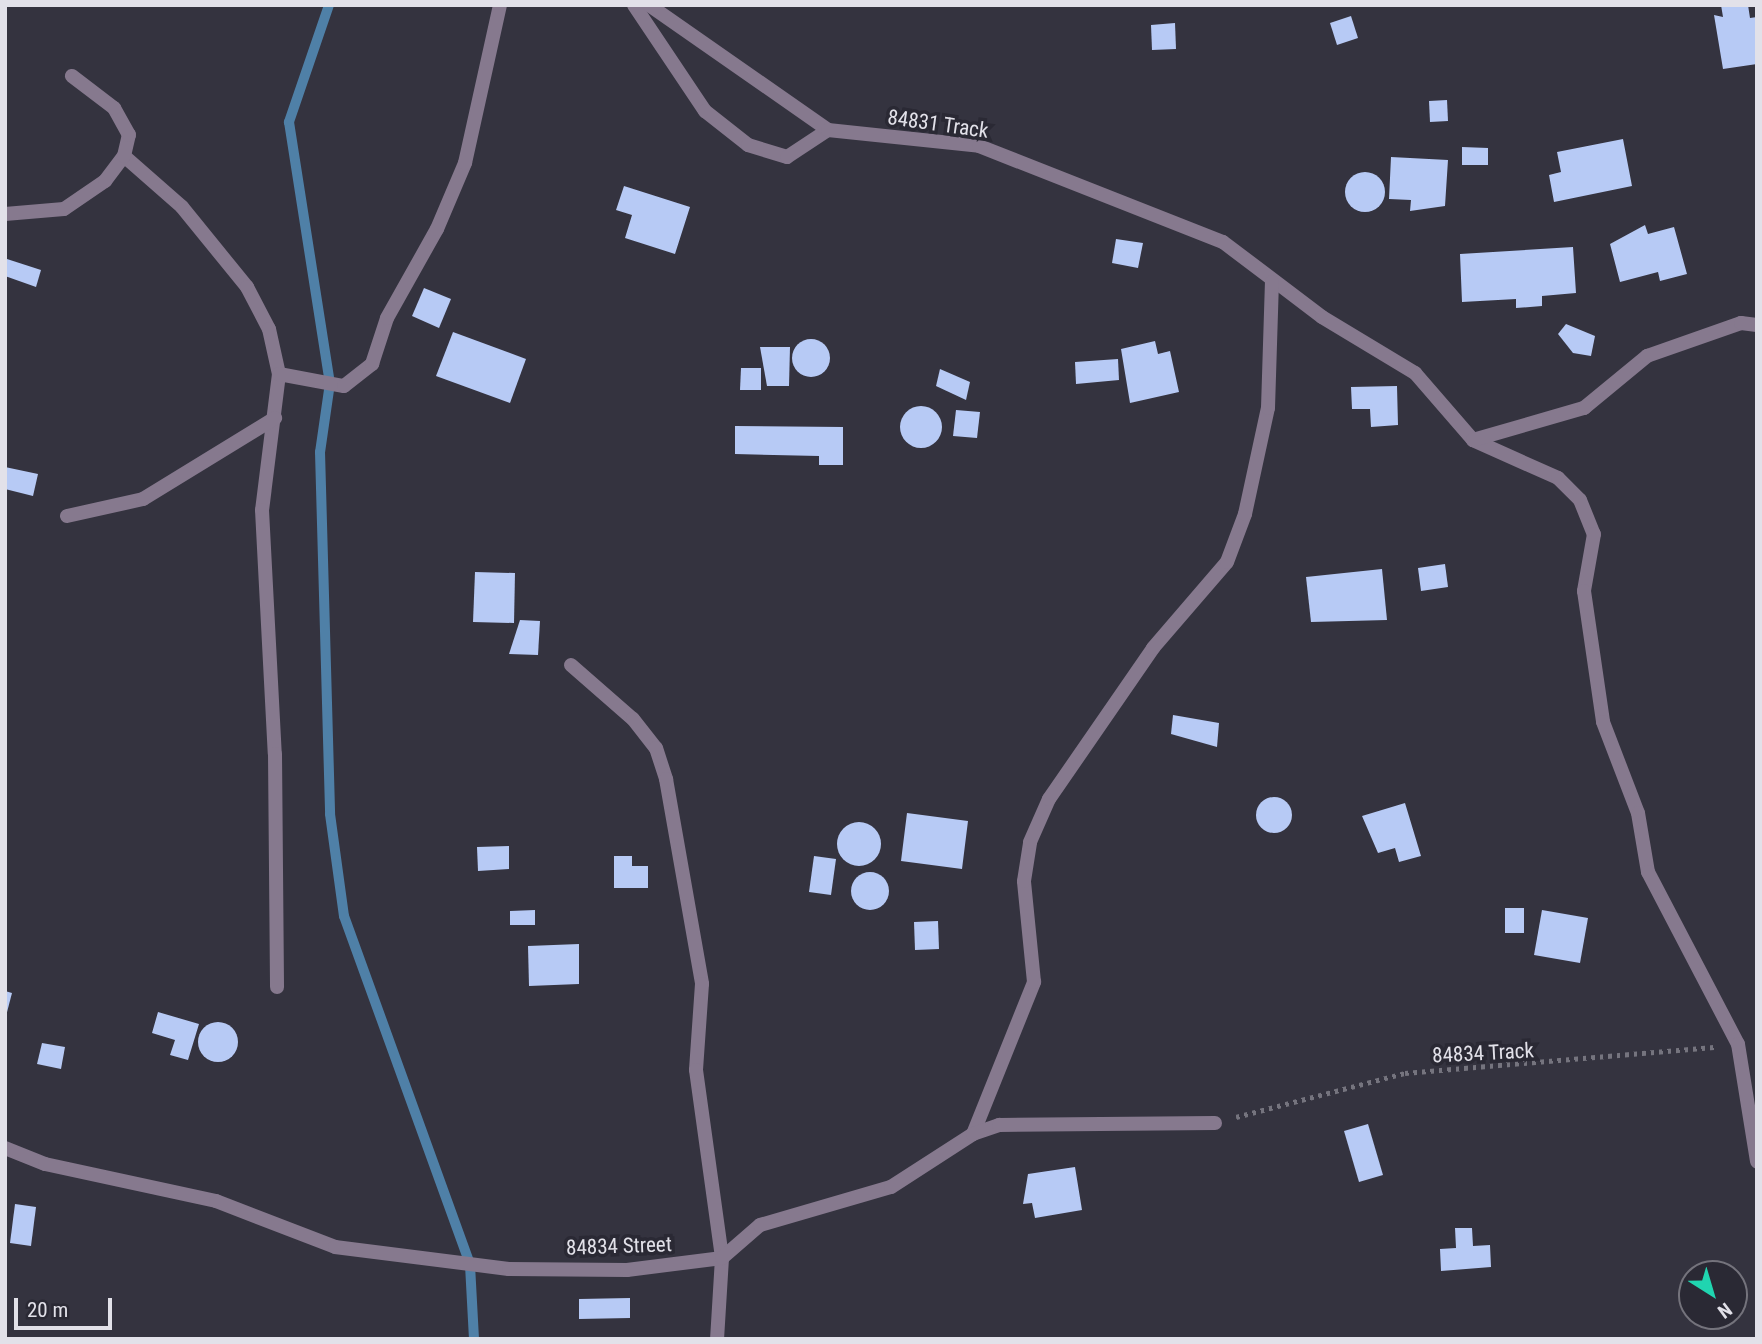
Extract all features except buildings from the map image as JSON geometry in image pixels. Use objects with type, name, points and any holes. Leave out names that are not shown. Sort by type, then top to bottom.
[{"type":"street","points":[[279,374],[344,386],[372,363],[387,318],[437,229],[465,163],[500,5]]},
{"type":"street","points":[[634,5],[705,111],[748,145],[787,156],[828,130]]},
{"type":"street","name":"84831 Track","points":[[649,5],[828,130],[979,146],[1180,219],[1223,242],[1272,282],[1415,373],[1473,440]]},
{"type":"street","points":[[5,214],[64,209],[105,181],[124,156],[129,135],[114,107],[72,76]]},
{"type":"street","points":[[124,156],[182,207],[247,287],[269,329],[279,374],[262,510],[275,754],[277,987]]},
{"type":"street","points":[[972,1134],[1034,982],[1024,881],[1030,842],[1049,799],[1153,648],[1227,562],[1245,514],[1268,408],[1272,282]]},
{"type":"street","points":[[1473,440],[1584,408],[1647,356],[1741,323],[1757,325]]},
{"type":"street","points":[[67,516],[143,499],[275,418]]},
{"type":"street","points":[[1473,440],[1558,478],[1580,500],[1594,534],[1584,592],[1602,722],[1638,813],[1648,872],[1738,1044],[1757,1161]]},
{"type":"street","points":[[571,665],[633,719],[656,748],[666,779],[702,984],[696,1070],[722,1258],[717,1339]]},
{"type":"street","points":[[722,1258],[760,1226],[891,1187],[972,1134],[1043,1122],[1215,1123]]},
{"type":"street","name":"84834 Street","points":[[5,1148],[45,1164],[216,1200],[335,1247],[409,1259],[509,1269],[627,1270],[722,1258]]},
{"type":"path","name":"84834 Track","points":[[1215,1123],[1405,1073],[1738,1044]]},
{"type":"waterway","points":[[329,5],[289,122],[330,383],[320,452],[330,814],[344,916],[470,1265],[474,1339]]}]
